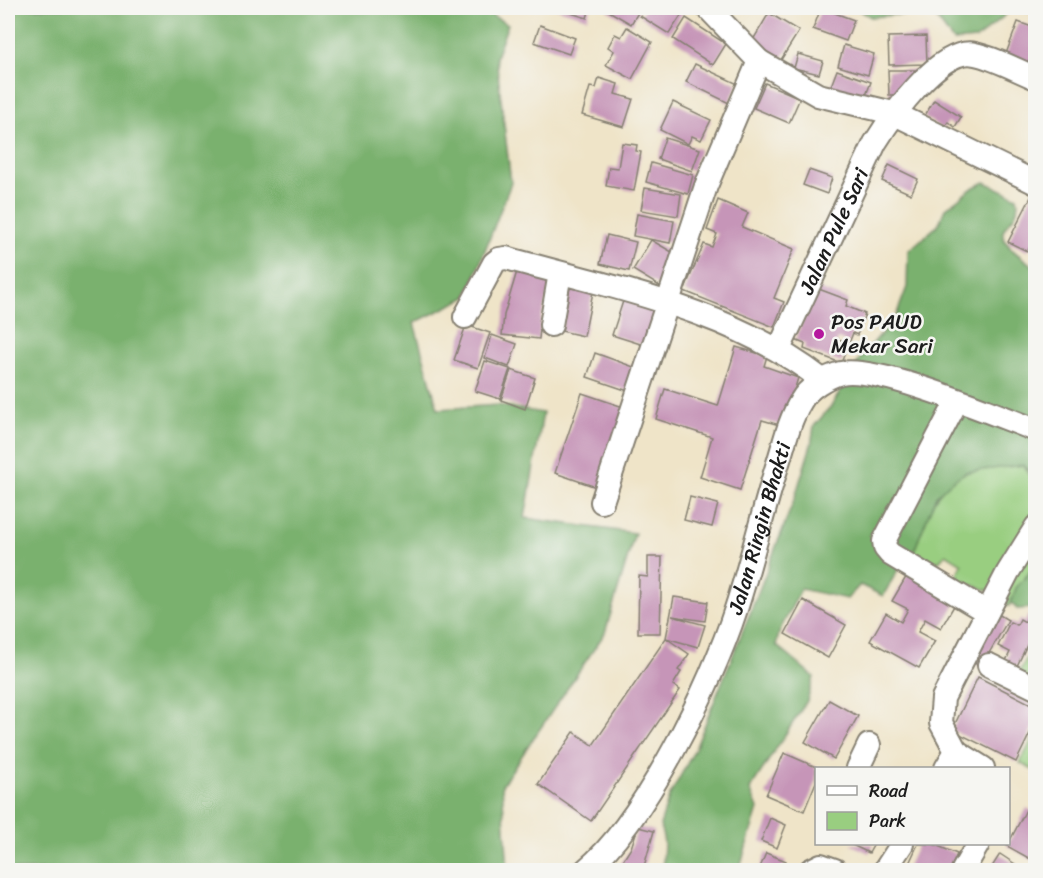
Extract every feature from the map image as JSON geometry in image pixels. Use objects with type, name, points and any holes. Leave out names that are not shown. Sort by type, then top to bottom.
[{"type":"street","points":[[708,8],[759,61],[818,95],[893,113],[1035,183]]},
{"type":"street","name":"Jalan Pule Sari","points":[[779,349],[876,143],[893,113],[944,60],[973,53],[1035,78]]},
{"type":"street","points":[[602,502],[706,186],[759,61]]},
{"type":"street","points":[[465,317],[499,259],[506,258],[669,304],[727,325],[779,349],[822,380],[840,373],[873,374],[957,401],[1035,430]]},
{"type":"street","points":[[551,325],[560,273]]},
{"type":"street","name":"Jalan Ringin Bhakti","points":[[586,870],[604,855],[644,798],[691,717],[735,610],[764,506],[793,416],[802,398],[822,380]]},
{"type":"street","points":[[957,401],[884,541],[885,548],[890,554],[987,612]]},
{"type":"street","points":[[979,767],[951,760],[941,723],[943,698],[987,612],[1035,527]]},
{"type":"street","points":[[989,665],[1035,688]]},
{"type":"street","points":[[858,767],[869,745]]},
{"type":"street","points":[[885,870],[901,845]]},
{"type":"street","points":[[811,870],[821,865],[835,870]]},
{"type":"green space","points":[[8,8],[478,8],[508,24],[496,57],[511,183],[467,297],[414,323],[438,409],[498,405],[543,413],[525,518],[635,533],[605,633],[502,785],[508,870],[8,870]]},
{"type":"green space","points":[[855,8],[1014,8],[976,39],[953,41],[932,12],[871,17]]},
{"type":"green space","points":[[1014,8],[1035,8],[1036,14]]},
{"type":"green space","points":[[985,182],[1017,197],[1014,216],[1003,234],[1006,242],[1016,253],[1035,267],[1035,487],[1030,472],[1024,465],[966,472],[936,496],[912,556],[907,554],[883,596],[860,585],[847,599],[801,589],[780,630],[776,645],[814,677],[807,701],[750,789],[758,809],[739,870],[659,870],[663,862],[664,842],[660,825],[669,797],[695,749],[758,593],[794,500],[811,445],[814,426],[832,405],[860,359],[896,316],[907,287],[908,251],[938,225],[945,209],[974,187]]},
{"type":"green space","points":[[1016,464],[1024,465],[1035,487],[1035,566],[1015,592],[1009,606],[990,591],[955,579],[962,564],[946,554],[933,567],[912,556],[919,532],[930,508],[945,487],[954,479],[971,471]]},
{"type":"green space","points":[[1035,566],[1035,608],[1017,609],[1011,603],[1016,588]]},
{"type":"green space","points":[[1035,643],[1035,682],[1019,672]]},
{"type":"green space","points":[[1035,734],[1035,771],[1020,763]]},
{"type":"building","points":[[555,8],[590,8],[587,18]]},
{"type":"building","points":[[608,8],[641,8],[631,24],[607,10]]},
{"type":"building","points":[[645,8],[686,8],[669,34],[640,16]]},
{"type":"building","points":[[821,8],[854,20],[846,41],[813,29]]},
{"type":"building","points":[[769,13],[799,31],[779,63],[750,45]]},
{"type":"building","points":[[686,18],[726,44],[713,65],[673,39]]},
{"type":"building","points":[[1018,22],[1035,28],[1035,71],[1004,59]]},
{"type":"building","points":[[540,25],[575,38],[569,54],[534,42]]},
{"type":"building","points":[[627,27],[652,42],[632,79],[606,65],[614,51],[608,47],[615,34],[621,37]]},
{"type":"building","points":[[926,36],[927,64],[889,65],[888,37]]},
{"type":"building","points":[[844,45],[874,54],[868,75],[838,66]]},
{"type":"building","points":[[798,54],[823,61],[819,74],[794,68]]},
{"type":"building","points":[[695,64],[738,84],[729,103],[686,82]]},
{"type":"building","points":[[837,70],[871,82],[863,103],[829,91]]},
{"type":"building","points":[[888,70],[915,70],[915,83],[905,83],[905,95],[889,95]]},
{"type":"building","points":[[599,78],[618,84],[615,94],[633,99],[624,127],[582,115],[590,87],[596,88]]},
{"type":"building","points":[[765,83],[800,98],[789,123],[754,108]]},
{"type":"building","points":[[934,100],[961,117],[955,127],[948,122],[943,129],[924,117]]},
{"type":"building","points":[[673,102],[711,120],[701,140],[692,136],[688,144],[660,130]]},
{"type":"building","points":[[665,138],[700,149],[692,171],[658,159]]},
{"type":"building","points":[[622,143],[637,145],[636,151],[641,152],[634,191],[606,186],[609,167],[618,168]]},
{"type":"building","points":[[651,163],[693,175],[688,194],[646,182]]},
{"type":"building","points":[[889,165],[918,179],[911,194],[882,181]]},
{"type":"building","points":[[809,170],[832,178],[827,194],[803,185]]},
{"type":"building","points":[[645,188],[681,194],[678,216],[641,210]]},
{"type":"building","points":[[1035,189],[1035,250],[1030,247],[1027,251],[1008,242]]},
{"type":"building","points":[[718,200],[748,213],[742,227],[794,249],[774,298],[784,302],[774,327],[684,291],[704,244],[712,247],[717,234],[707,230]]},
{"type":"building","points":[[637,214],[674,221],[670,243],[633,236]]},
{"type":"building","points":[[607,235],[636,242],[629,271],[600,264]]},
{"type":"building","points":[[651,240],[679,256],[661,287],[633,270]]},
{"type":"building","points":[[518,268],[553,278],[541,318],[539,339],[502,335],[504,315]]},
{"type":"building","points":[[570,288],[593,292],[584,336],[561,331]]},
{"type":"building","points":[[816,288],[848,300],[846,306],[865,314],[857,335],[853,333],[849,343],[838,339],[834,348],[845,353],[841,363],[804,349],[805,344],[795,340]]},
{"type":"building","points":[[625,295],[663,308],[650,347],[612,335]]},
{"type":"building","points":[[466,325],[490,333],[478,368],[454,360]]},
{"type":"building","points":[[492,335],[517,344],[509,367],[485,358]]},
{"type":"building","points":[[736,347],[767,356],[764,366],[798,378],[783,426],[762,420],[740,490],[700,477],[712,437],[656,419],[665,389],[718,406]]},
{"type":"building","points":[[595,353],[642,370],[634,393],[587,377]]},
{"type":"building","points":[[485,361],[510,369],[500,399],[475,391]]},
{"type":"building","points":[[511,370],[535,378],[525,409],[501,400]]},
{"type":"building","points":[[582,393],[629,409],[602,489],[555,473]]},
{"type":"building","points":[[690,497],[718,504],[712,527],[684,520]]},
{"type":"building","points":[[648,557],[662,557],[660,633],[638,633],[639,576],[648,577]]},
{"type":"building","points":[[909,572],[958,599],[941,628],[925,619],[918,632],[935,641],[919,668],[870,641],[886,613],[901,622],[908,609],[892,601]]},
{"type":"building","points":[[674,597],[708,602],[705,621],[672,616],[705,625],[698,647],[666,638]]},
{"type":"building","points":[[803,600],[846,625],[828,658],[785,634]]},
{"type":"building","points":[[998,614],[1008,620],[981,667],[971,661]]},
{"type":"building","points":[[1028,615],[1035,619],[1035,628],[1016,668],[1005,663],[1010,652],[998,646],[1010,622],[1017,625],[1020,619],[1025,622]]},
{"type":"building","points":[[666,638],[689,654],[678,670],[681,672],[673,685],[680,690],[591,821],[538,784],[574,732],[593,745]]},
{"type":"building","points":[[978,677],[1035,706],[1035,723],[1016,762],[952,730]]},
{"type":"building","points":[[829,700],[858,716],[834,759],[805,742]]},
{"type":"building","points":[[784,753],[816,767],[815,784],[804,811],[766,795]]},
{"type":"building","points":[[1027,808],[1035,813],[1034,861],[1007,846],[1010,845],[1010,840]]},
{"type":"building","points":[[770,818],[786,825],[777,848],[761,841]]},
{"type":"building","points":[[638,827],[654,831],[643,870],[617,870],[631,848]]},
{"type":"building","points":[[852,845],[873,845],[869,853]]},
{"type":"building","points":[[918,845],[935,845],[957,854],[950,870],[906,870]]},
{"type":"building","points":[[766,853],[786,861],[782,870],[759,870]]},
{"type":"building","points":[[1000,854],[1024,870],[990,870]]},
{"type":"place","name":"Pos PAUD Mekar Sari","points":[[819,334]]}]
